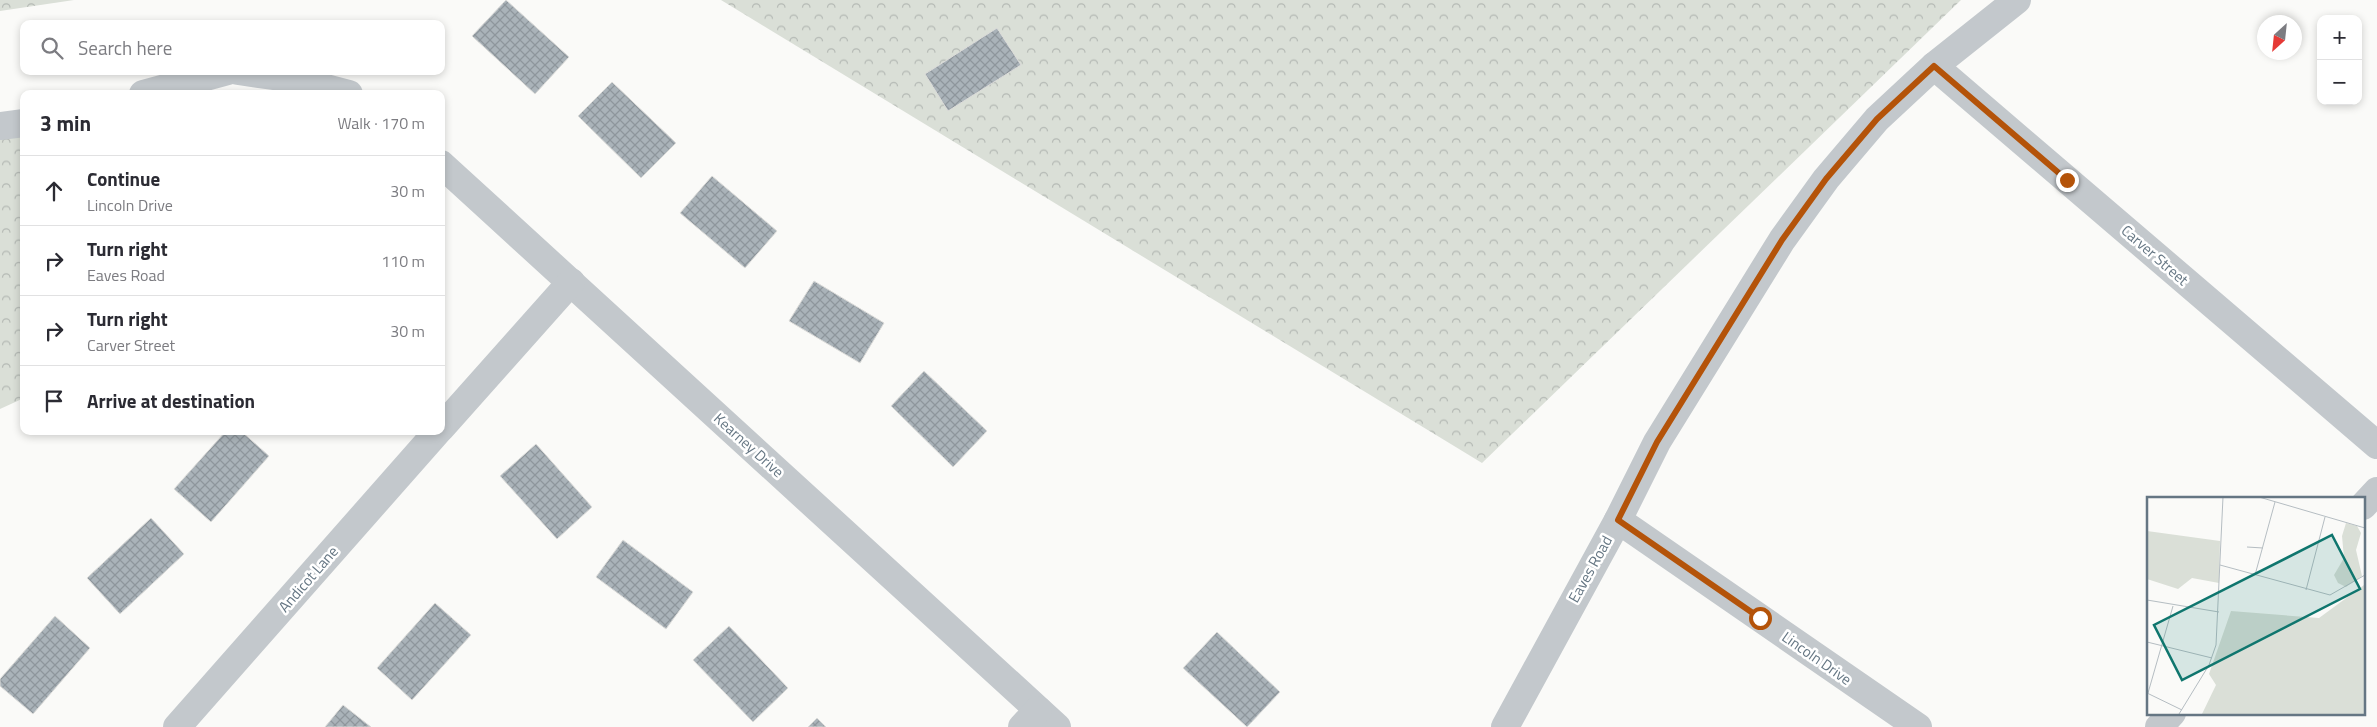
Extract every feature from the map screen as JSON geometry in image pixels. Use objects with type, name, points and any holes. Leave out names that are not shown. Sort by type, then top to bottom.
[{"type":"street","name":"Eaves Road","points":[[1505,727],[1618,520],[1657,442],[1782,240],[1826,179],[1877,119],[1934,66],[2017,0]]},
{"type":"street","name":"Carver Street","points":[[1934,66],[2377,445]]},
{"type":"street","points":[[158,90],[213,75]]},
{"type":"street","points":[[267,75],[288,78],[334,90]]},
{"type":"street","points":[[0,126],[20,124]]},
{"type":"street","name":"Kearney Drive","points":[[445,168],[570,282],[1039,721]]},
{"type":"street","points":[[445,423],[570,282]]},
{"type":"street","name":"Andicot Lane","points":[[177,727],[434,435]]},
{"type":"street","points":[[2364,505],[2377,491]]},
{"type":"street","name":"Lincoln Drive","points":[[1618,520],[1918,727]]},
{"type":"street","points":[[2159,727],[2171,714]]},
{"type":"green space","points":[[0,0],[74,0],[0,11]]},
{"type":"green space","points":[[721,0],[1961,0],[1482,463]]},
{"type":"green space","points":[[20,124],[20,400],[0,409],[0,126]]},
{"type":"building","points":[[506,0],[569,57],[535,94],[472,36]]},
{"type":"building","points":[[997,28],[1021,65],[948,111],[925,74]]},
{"type":"building","points":[[612,82],[676,143],[641,178],[578,116]]},
{"type":"building","points":[[712,176],[777,231],[745,268],[680,213]]},
{"type":"building","points":[[814,281],[884,323],[860,363],[789,321]]},
{"type":"building","points":[[924,371],[987,431],[953,467],[891,406]]},
{"type":"building","points":[[222,435],[245,435],[269,456],[211,522],[174,489]]},
{"type":"building","points":[[536,444],[592,507],[557,539],[500,476]]},
{"type":"building","points":[[151,518],[184,554],[120,614],[87,578]]},
{"type":"building","points":[[623,540],[693,592],[666,629],[596,577]]},
{"type":"building","points":[[435,603],[471,635],[412,700],[377,668]]},
{"type":"building","points":[[55,616],[90,648],[33,714],[0,686],[0,679]]},
{"type":"building","points":[[729,626],[788,688],[753,722],[693,660]]},
{"type":"building","points":[[1217,632],[1280,692],[1247,727],[1183,668]]},
{"type":"building","points":[[343,705],[371,727],[325,727]]},
{"type":"building","points":[[817,718],[826,727],[808,727]]},
{"type":"route","points":[[1760,618],[1618,520],[1657,442],[1735,313],[1782,240],[1826,179],[1877,119],[1934,66],[2067,180]]}]
